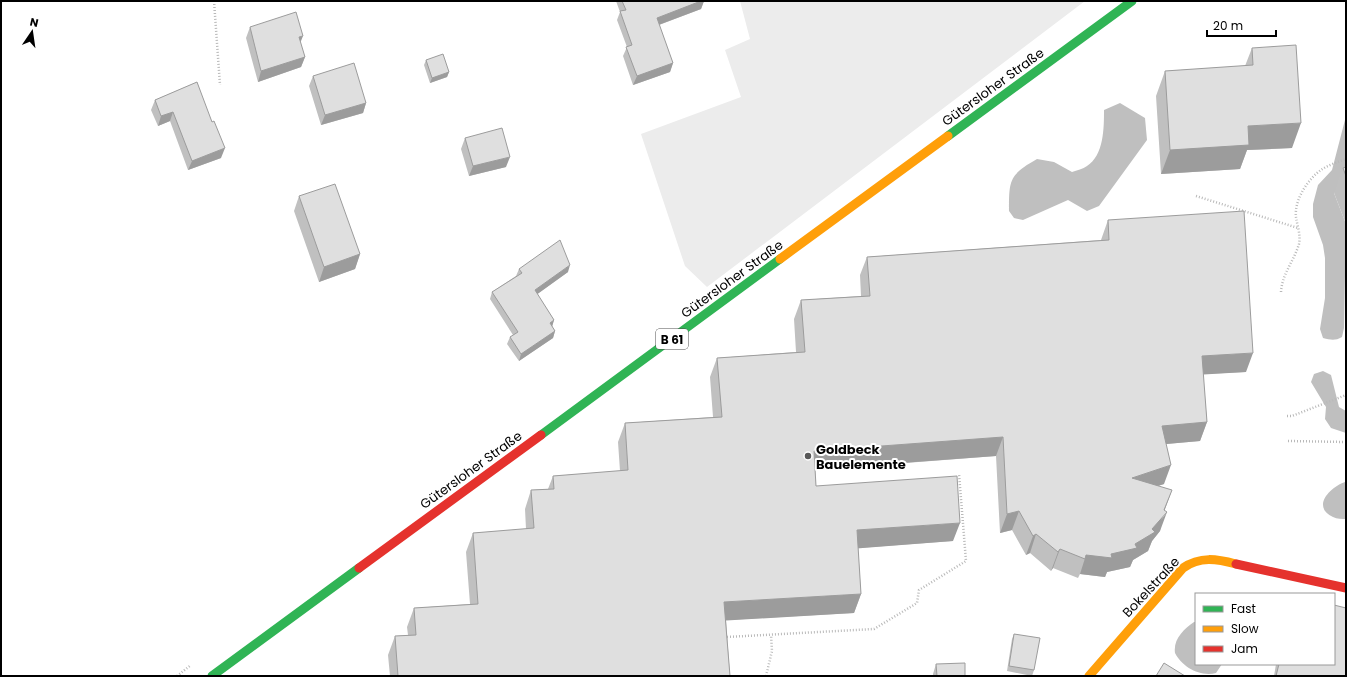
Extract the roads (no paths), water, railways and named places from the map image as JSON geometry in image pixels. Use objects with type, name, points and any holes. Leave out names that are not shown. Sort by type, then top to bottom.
[{"type":"main road","name":"Gütersloher Straße","points":[[212,676],[1132,1]]},
{"type":"main road","name":"Bokelstraße","points":[[1089,676],[1183,568],[1192,562],[1204,558],[1220,560],[1346,588]]},
{"type":"place","name":"Goldbeck Bauelemente","points":[[808,456]]}]
